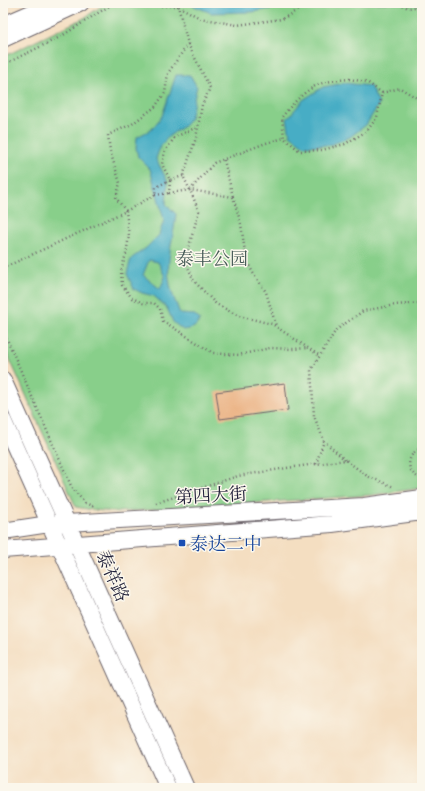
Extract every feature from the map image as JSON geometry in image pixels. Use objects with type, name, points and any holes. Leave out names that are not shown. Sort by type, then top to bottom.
[{"type":"street","points":[[3,25],[54,3]]},
{"type":"street","points":[[3,39],[81,3]]},
{"type":"street","name":"泰祥路","points":[[3,380],[186,788]]},
{"type":"street","name":"泰祥路","points":[[3,420],[168,788]]},
{"type":"street","name":"第四大街","points":[[3,531],[49,524],[364,506],[422,498]]},
{"type":"street","name":"第四大街","points":[[3,550],[332,524],[422,512]]},
{"type":"path","points":[[3,65],[60,37],[114,3]]},
{"type":"path","points":[[156,3],[159,6],[178,5],[200,18],[237,25],[282,19],[310,3]]},
{"type":"path","points":[[399,3],[408,8],[422,6]]},
{"type":"path","points":[[178,5],[188,44],[210,88],[202,104],[196,138],[183,176],[199,211],[185,260],[194,281],[216,304],[239,316],[272,324],[320,356]]},
{"type":"path","points":[[188,44],[168,73],[165,93],[155,107],[132,124],[108,134],[110,151],[120,183],[116,198],[126,211],[129,236],[121,271],[122,285],[132,298],[143,303],[154,303],[160,309],[163,321],[173,329],[213,353],[239,355],[270,348],[308,348]]},
{"type":"path","points":[[349,79],[367,82],[382,93],[377,117],[366,131],[345,144],[322,150],[300,151],[284,138],[282,117],[295,100],[325,82],[349,79]]},
{"type":"path","points":[[382,93],[400,88],[422,101]]},
{"type":"path","points":[[169,194],[170,180],[162,164],[164,151],[175,137],[198,127]]},
{"type":"path","points":[[190,190],[214,163],[266,143],[284,138]]},
{"type":"path","points":[[224,160],[241,224],[246,259],[253,273],[266,292],[276,326]]},
{"type":"path","points":[[155,195],[156,187],[170,180],[183,176]]},
{"type":"path","points":[[3,268],[126,211],[155,195],[190,190],[233,197]]},
{"type":"path","points":[[395,488],[367,476],[324,441],[314,416],[311,370],[336,330],[363,311],[395,305],[422,303]]},
{"type":"path","points":[[3,330],[72,488],[85,503],[97,508]]},
{"type":"path","points":[[316,464],[324,441]]},
{"type":"path","points":[[422,448],[416,450],[412,454],[409,464],[413,474],[422,479]]},
{"type":"path","points":[[149,504],[238,476],[346,460]]},
{"type":"green space","name":"泰丰公园","points":[[106,3],[422,3],[422,488],[372,495],[118,512],[76,507],[3,344],[3,57],[84,18]]},
{"type":"water","points":[[187,3],[295,3],[290,6],[252,12],[211,13]]},
{"type":"water","points":[[176,75],[190,75],[197,87],[189,119],[185,125],[164,142],[156,159],[168,182],[166,204],[176,214],[170,249],[169,276],[171,289],[180,314],[195,315],[200,320],[193,328],[183,330],[173,322],[167,308],[154,296],[134,289],[127,274],[132,258],[146,248],[159,235],[164,220],[150,169],[138,157],[136,148],[137,137],[152,129],[162,116]],"holes":[[[149,260],[158,262],[165,277],[160,289],[143,275]]]},
{"type":"water","points":[[345,83],[370,86],[379,104],[366,125],[350,137],[330,145],[305,146],[290,135],[287,119],[303,100],[323,87]]},
{"type":"building","points":[[285,383],[288,410],[220,419],[216,392]]},
{"type":"place","name":"泰达二中","points":[[182,543]]}]
